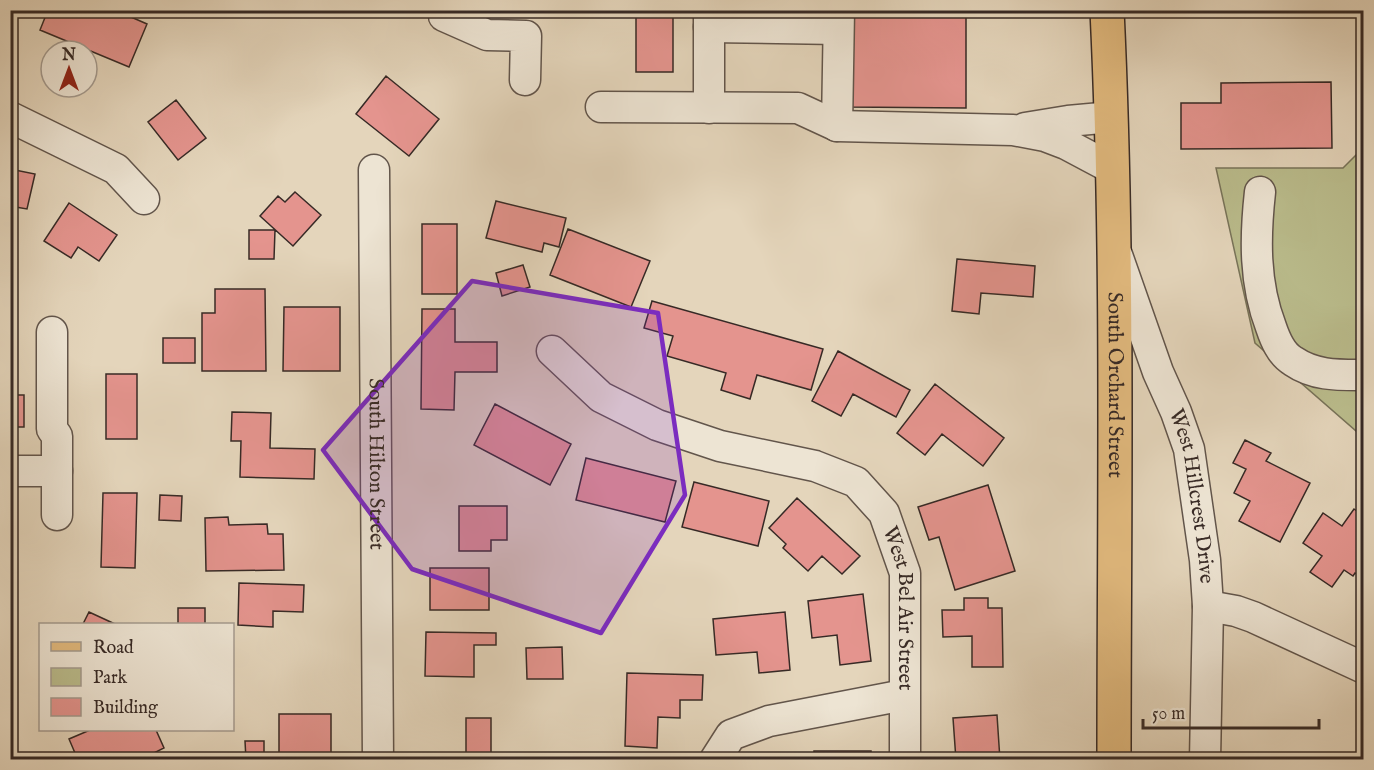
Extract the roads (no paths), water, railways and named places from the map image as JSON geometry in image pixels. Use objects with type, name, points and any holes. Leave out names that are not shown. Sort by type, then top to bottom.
[{"type":"main road","name":"South Orchard Street","points":[[1107,10],[1112,117],[1114,245],[1114,759]]},
{"type":"street","points":[[444,10],[444,16],[487,35],[526,36],[525,80]]},
{"type":"street","points":[[709,108],[709,19],[838,20],[837,126]]},
{"type":"street","points":[[600,107],[798,108],[837,126],[1013,130],[1046,136],[1113,169]]},
{"type":"street","points":[[10,117],[116,169],[144,199]]},
{"type":"street","points":[[1013,130],[1112,117]]},
{"type":"street","name":"South Hilton Street","points":[[374,170],[378,759]]},
{"type":"street","points":[[1260,192],[1256,255],[1259,285],[1266,316],[1276,342],[1291,360],[1310,369],[1331,375],[1364,375]]},
{"type":"street","name":"West Hillcrest Drive","points":[[1114,245],[1158,372],[1189,449],[1205,560],[1208,606],[1205,759]]},
{"type":"street","points":[[52,332],[52,429],[57,436],[57,515]]},
{"type":"street","name":"West Bel Air Street","points":[[552,351],[600,397],[657,426],[720,446],[815,466],[856,482],[884,513],[905,573],[905,759]]},
{"type":"street","points":[[10,471],[57,471]]},
{"type":"street","points":[[1208,606],[1253,617],[1364,668]]},
{"type":"street","points":[[715,759],[731,735],[769,721],[904,694]]}]
